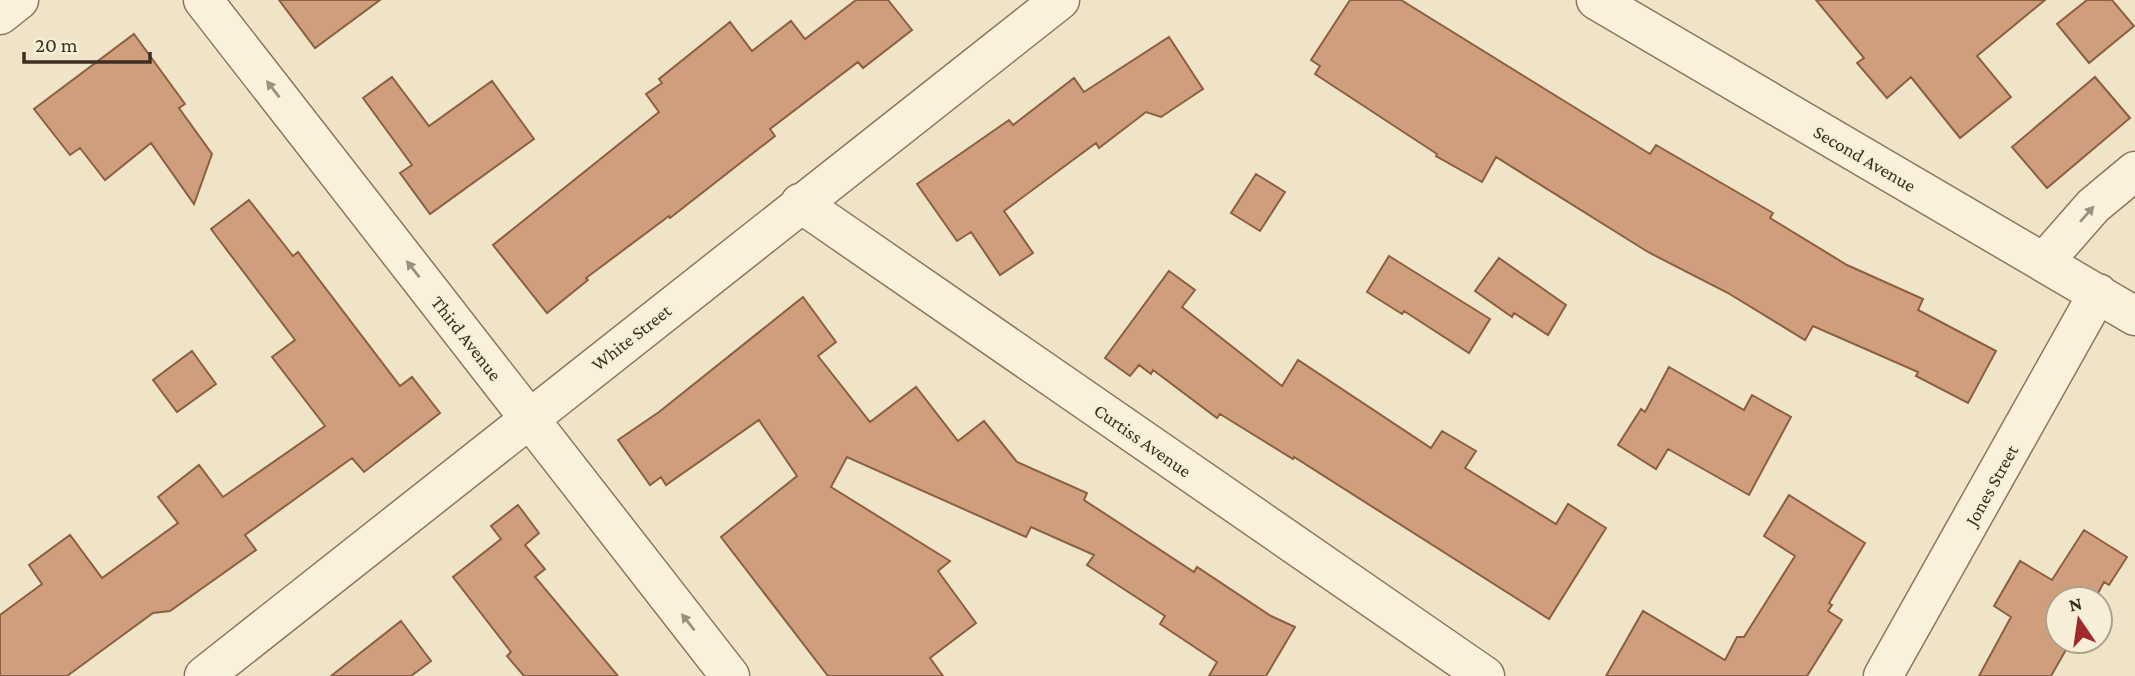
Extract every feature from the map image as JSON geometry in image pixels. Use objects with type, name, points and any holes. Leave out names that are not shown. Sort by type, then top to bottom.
[{"type":"street","points":[[0,15],[19,0]]},
{"type":"street","name":"Third Avenue","points":[[203,0],[730,676]]},
{"type":"street","name":"White Street","points":[[204,676],[1060,0]]},
{"type":"street","name":"Second Avenue","points":[[1596,0],[2135,316]]},
{"type":"street","points":[[2044,262],[2093,206],[2135,172]]},
{"type":"street","name":"Curtiss Avenue","points":[[800,203],[1485,676]]},
{"type":"street","name":"Jones Street","points":[[1883,676],[2098,293]]},
{"type":"building","points":[[279,0],[380,0],[315,48]]},
{"type":"building","points":[[856,0],[888,0],[912,30],[863,68],[858,62],[770,129],[775,136],[670,218],[669,216],[586,278],[588,280],[547,313],[493,245],[659,112],[646,94],[662,83],[659,79],[730,22],[752,51],[791,21],[805,39]]},
{"type":"building","points":[[1350,0],[1401,0],[1650,154],[1656,145],[1773,213],[1770,218],[1847,265],[1923,299],[1918,310],[1996,351],[1968,403],[1916,376],[1918,372],[1813,326],[1805,340],[1728,293],[1648,252],[1496,157],[1482,182],[1436,156],[1437,154],[1315,74],[1320,66],[1311,60]]},
{"type":"building","points":[[1816,0],[2045,0],[1977,56],[2011,97],[1960,138],[1911,77],[1887,98],[1857,63],[1864,58]]},
{"type":"building","points":[[2087,0],[2112,0],[2134,26],[2089,63],[2057,24]]},
{"type":"building","points":[[134,34],[185,104],[179,108],[212,154],[194,204],[151,143],[105,180],[80,148],[70,155],[34,109]]},
{"type":"building","points":[[1169,37],[1203,89],[1161,117],[1146,112],[1099,148],[1096,143],[1004,211],[1033,253],[1000,275],[971,232],[957,241],[917,184],[1009,120],[1013,125],[1074,78],[1084,92]]},
{"type":"building","points":[[392,77],[429,126],[492,81],[534,139],[430,214],[400,173],[412,165],[363,98]]},
{"type":"building","points":[[2095,77],[2130,118],[2047,188],[2012,147]]},
{"type":"building","points":[[1256,174],[1285,192],[1260,231],[1231,213]]},
{"type":"building","points":[[249,200],[293,256],[298,252],[400,386],[412,377],[440,413],[364,472],[352,458],[245,535],[256,550],[170,611],[153,613],[67,676],[0,676],[0,615],[42,584],[29,565],[70,535],[102,578],[178,523],[158,497],[199,465],[223,497],[325,426],[272,357],[295,340],[211,229]]},
{"type":"building","points":[[1389,256],[1490,319],[1469,353],[1404,311],[1402,314],[1367,292]]},
{"type":"building","points":[[1499,258],[1566,305],[1548,335],[1514,313],[1512,317],[1475,291]]},
{"type":"building","points":[[1169,271],[1195,290],[1182,307],[1282,386],[1298,360],[1431,448],[1442,431],[1476,451],[1465,468],[1556,524],[1568,504],[1606,528],[1549,619],[1294,457],[1293,459],[1220,414],[1217,418],[1153,370],[1151,374],[1139,365],[1130,376],[1105,358]]},
{"type":"building","points":[[803,297],[836,342],[818,356],[870,422],[916,387],[958,441],[984,421],[1017,462],[1087,493],[1084,500],[1194,572],[1197,567],[1271,616],[1295,627],[1266,676],[1209,676],[1217,662],[1160,624],[1165,616],[1087,565],[1094,555],[1031,527],[1026,537],[847,457],[831,487],[950,561],[938,571],[976,623],[930,658],[943,676],[828,676],[721,537],[797,476],[759,420],[666,485],[661,477],[650,485],[618,440],[659,412]]},
{"type":"building","points":[[192,351],[216,384],[177,412],[153,380]]},
{"type":"building","points":[[1669,367],[1744,410],[1752,395],[1791,417],[1749,495],[1668,449],[1656,469],[1618,445],[1641,409],[1645,412]]},
{"type":"building","points":[[1789,495],[1865,543],[1829,603],[1832,605],[1828,611],[1842,620],[1807,676],[1606,676],[1643,611],[1725,660],[1737,637],[1744,637],[1795,556],[1764,536]]},
{"type":"building","points":[[518,505],[539,533],[525,545],[545,569],[535,577],[618,676],[524,676],[507,656],[511,652],[453,577],[501,539],[491,526]]},
{"type":"building","points":[[2084,530],[2127,557],[2109,585],[2104,582],[2102,585],[2044,585],[2044,655],[2063,655],[2051,676],[1979,676],[2011,617],[1994,606],[2020,561],[2052,580]]},
{"type":"building","points":[[401,621],[431,661],[411,676],[331,676]]}]
